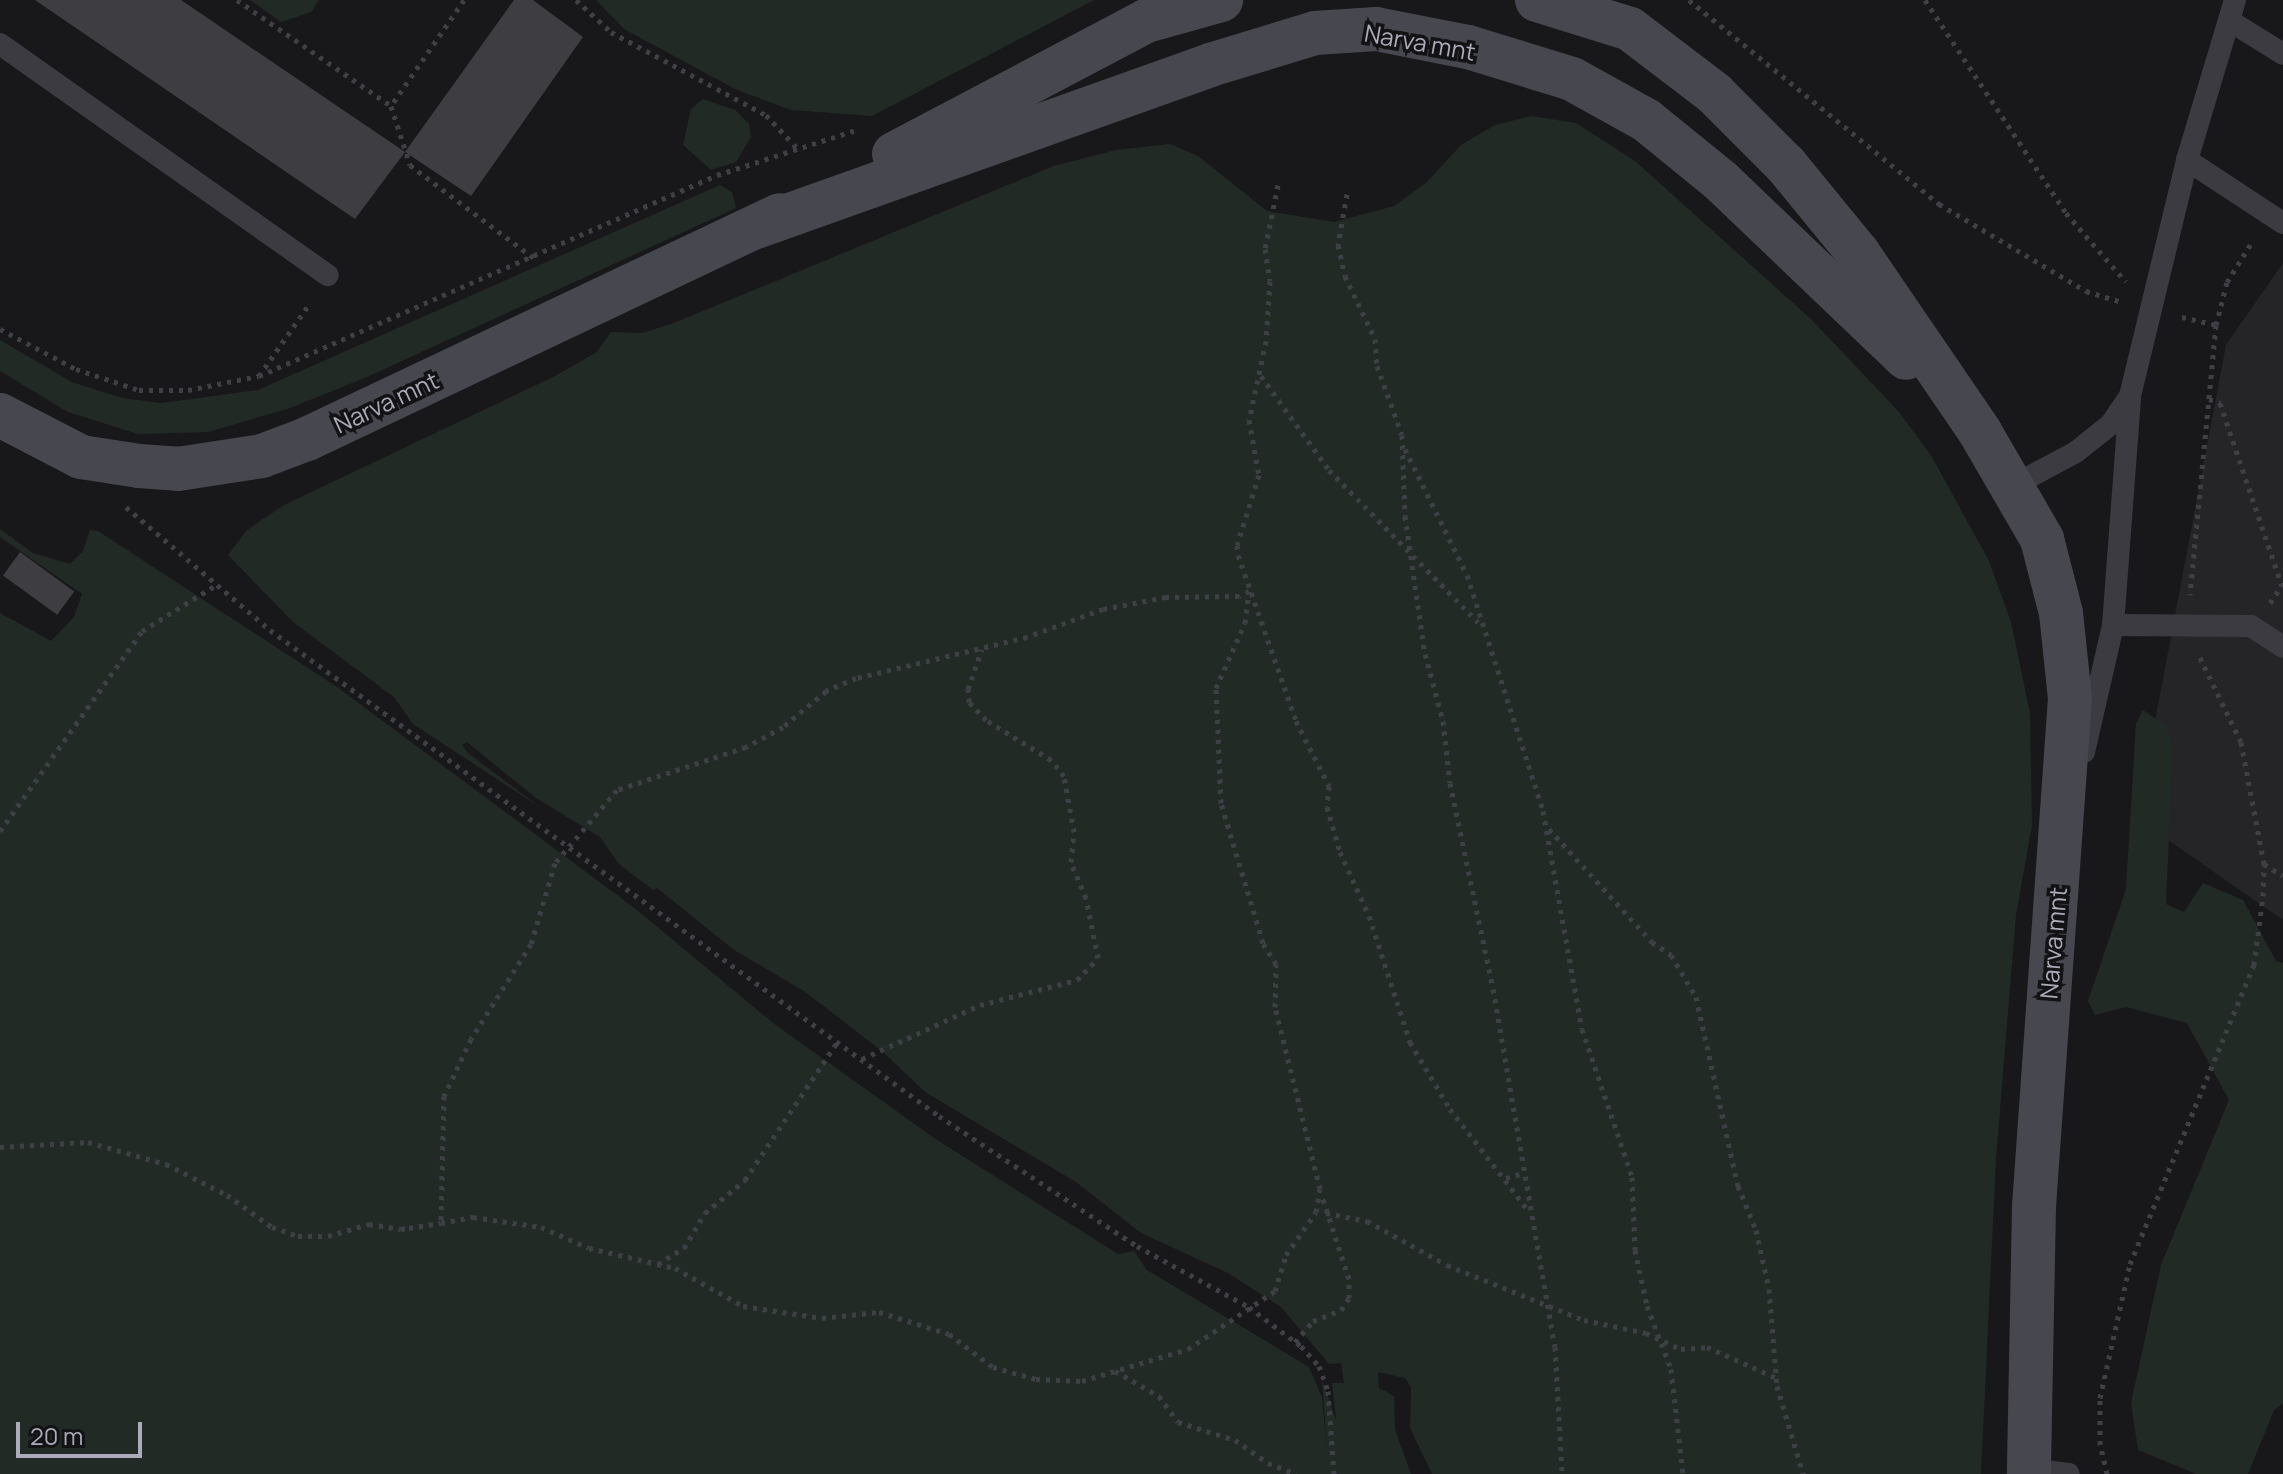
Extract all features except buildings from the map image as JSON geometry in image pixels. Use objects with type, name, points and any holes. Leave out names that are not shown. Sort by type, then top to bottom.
[{"type":"main road","name":"Narva mnt","points":[[0,415],[81,457],[178,469],[262,456],[307,439],[756,227],[1160,11],[1221,0]]},
{"type":"main road","name":"Narva mnt","points":[[1537,0],[1630,29],[1714,93],[1786,165],[1858,253],[1980,432],[2014,485],[2042,539],[2061,613],[2070,698],[2064,835],[2040,1102],[2042,1472]]},
{"type":"main road","points":[[1582,0],[1630,29]]},
{"type":"main road","name":"Narva mnt","points":[[756,227],[1210,65],[1318,16],[1381,14],[1468,47],[1572,79],[1646,120],[1826,279],[1980,432]]},
{"type":"lane","points":[[2064,835],[2113,625],[2130,396],[2187,160],[2232,10],[2283,54]]},
{"type":"lane","points":[[0,44],[328,275]]},
{"type":"lane","points":[[2187,160],[2276,218]]},
{"type":"lane","points":[[2014,485],[2076,452],[2111,424],[2130,396]]},
{"type":"lane","points":[[2113,625],[2251,626],[2283,647]]},
{"type":"path","points":[[237,0],[391,106],[410,165],[535,258]]},
{"type":"path","points":[[391,106],[464,0]]},
{"type":"path","points":[[576,0],[611,32],[766,115],[796,147]]},
{"type":"path","points":[[1925,0],[2066,213],[2150,310]]},
{"type":"path","points":[[0,329],[76,369],[139,390],[188,390],[259,376],[535,258],[717,175],[796,147],[864,128]]},
{"type":"path","points":[[1278,185],[1265,249],[1269,307],[1260,375],[1249,420],[1259,475],[1237,545],[1249,591],[1296,721],[1329,786],[1327,807],[1335,838],[1369,916],[1410,1042],[1450,1109],[1506,1178],[1529,1213]]},
{"type":"path","points":[[1347,194],[1338,245],[1345,276],[1375,339],[1377,366],[1403,445],[1467,575],[1546,825],[1556,908],[1582,1029],[1632,1177],[1635,1250],[1671,1369],[1683,1474]]},
{"type":"path","points":[[2216,325],[2227,282],[2276,218]]},
{"type":"path","points":[[1260,375],[1329,470],[1481,626]]},
{"type":"path","points":[[2209,399],[2220,403],[2282,586]]},
{"type":"path","points":[[1403,445],[1411,552],[1425,654],[1442,712],[1450,783],[1558,1368],[1562,1474]]},
{"type":"path","points":[[81,457],[136,519],[216,585],[571,848],[862,1059],[1065,1200],[1249,1307],[1295,1342],[1314,1359],[1328,1391],[1334,1474]]},
{"type":"path","points":[[0,831],[142,631],[216,585]]},
{"type":"path","points":[[441,1223],[444,1096],[471,1039],[531,944],[542,894],[555,863],[571,848],[601,805],[629,783],[675,774],[691,762],[738,751],[783,727],[840,683],[982,648],[1103,609],[1166,597],[1239,596],[1249,591]]},
{"type":"path","points":[[1249,591],[1245,623],[1216,688],[1221,803],[1263,943],[1276,964],[1275,1007],[1326,1213],[1349,1279],[1349,1298],[1341,1310],[1313,1321],[1295,1342]]},
{"type":"path","points":[[862,1059],[980,1005],[1077,980],[1098,958],[1086,898],[1071,862],[1074,832],[1064,776],[1051,760],[986,720],[969,702],[968,689],[982,648]]},
{"type":"path","points":[[1546,825],[1652,942],[1671,955],[1696,997],[1738,1186],[1756,1230],[1769,1289],[1777,1378],[1803,1474]]},
{"type":"path","points":[[2264,864],[2283,876]]},
{"type":"path","points":[[657,1264],[684,1248],[705,1213],[745,1180],[838,1041]]},
{"type":"path","points":[[0,1147],[88,1142],[166,1164],[227,1195],[272,1227],[298,1236],[328,1236],[369,1224],[401,1229],[473,1217],[520,1223],[589,1248],[657,1264],[702,1279],[743,1306],[822,1318],[879,1312],[949,1334],[980,1360],[1017,1374],[1067,1382],[1188,1349],[1279,1286],[1286,1255],[1316,1212],[1320,1189]]},
{"type":"path","points":[[1506,1178],[1524,1173]]},
{"type":"path","points":[[1326,1213],[1367,1221],[1447,1265],[1544,1305],[1607,1328],[1646,1333],[1662,1344],[1707,1347],[1777,1378]]},
{"type":"path","points":[[1114,1370],[1159,1396],[1178,1422],[1207,1435],[1235,1440],[1268,1463],[1296,1474]]},
{"type":"shaded area","points":[[250,0],[319,0],[311,12],[281,22]]},
{"type":"shaded area","points":[[596,0],[1094,0],[872,116],[791,110],[735,89],[624,29]]},
{"type":"shaded area","points":[[703,99],[735,110],[749,124],[751,137],[736,162],[711,170],[683,145],[691,109]]},
{"type":"shaded area","points":[[1531,116],[1576,123],[1635,161],[1812,320],[1899,412],[1932,457],[1989,561],[2011,622],[2030,713],[2032,825],[2016,915],[1996,1158],[1981,1474],[1432,1474],[1410,1428],[1411,1387],[1405,1378],[1378,1372],[1379,1388],[1394,1396],[1395,1429],[1411,1474],[0,1474],[0,613],[51,641],[74,617],[82,594],[0,537],[0,529],[33,553],[70,564],[83,551],[90,530],[98,531],[337,687],[637,910],[773,1023],[937,1140],[1118,1254],[1134,1251],[1147,1270],[1309,1367],[1322,1397],[1327,1450],[1322,1379],[1336,1420],[1332,1383],[1344,1383],[1341,1363],[1329,1364],[1281,1307],[1228,1273],[1141,1233],[1076,1182],[925,1092],[882,1051],[804,991],[734,950],[657,888],[653,890],[619,864],[600,837],[536,798],[467,742],[462,745],[468,753],[541,808],[413,724],[394,697],[293,622],[228,555],[247,530],[284,505],[555,376],[597,352],[611,332],[642,333],[674,323],[1054,166],[1116,150],[1170,144],[1198,156],[1267,211],[1334,222],[1394,206],[1427,182],[1461,145],[1495,125]]},
{"type":"shaded area","points":[[720,185],[732,192],[736,208],[367,377],[290,408],[208,432],[138,434],[68,412],[0,371],[0,340],[72,382],[122,398],[162,403],[258,390]]},
{"type":"shaded area","points":[[2283,263],[2283,920],[2142,822],[2155,721],[2226,345]]},
{"type":"shaded area","points":[[2143,710],[2166,726],[2173,745],[2166,904],[2184,912],[2203,883],[2243,900],[2276,961],[2283,963],[2283,1403],[2274,1410],[2248,1474],[2196,1474],[2138,1450],[2131,1403],[2161,1265],[2229,1100],[2187,1023],[2126,1007],[2095,1015],[2088,1001],[2126,889],[2136,724]]}]
